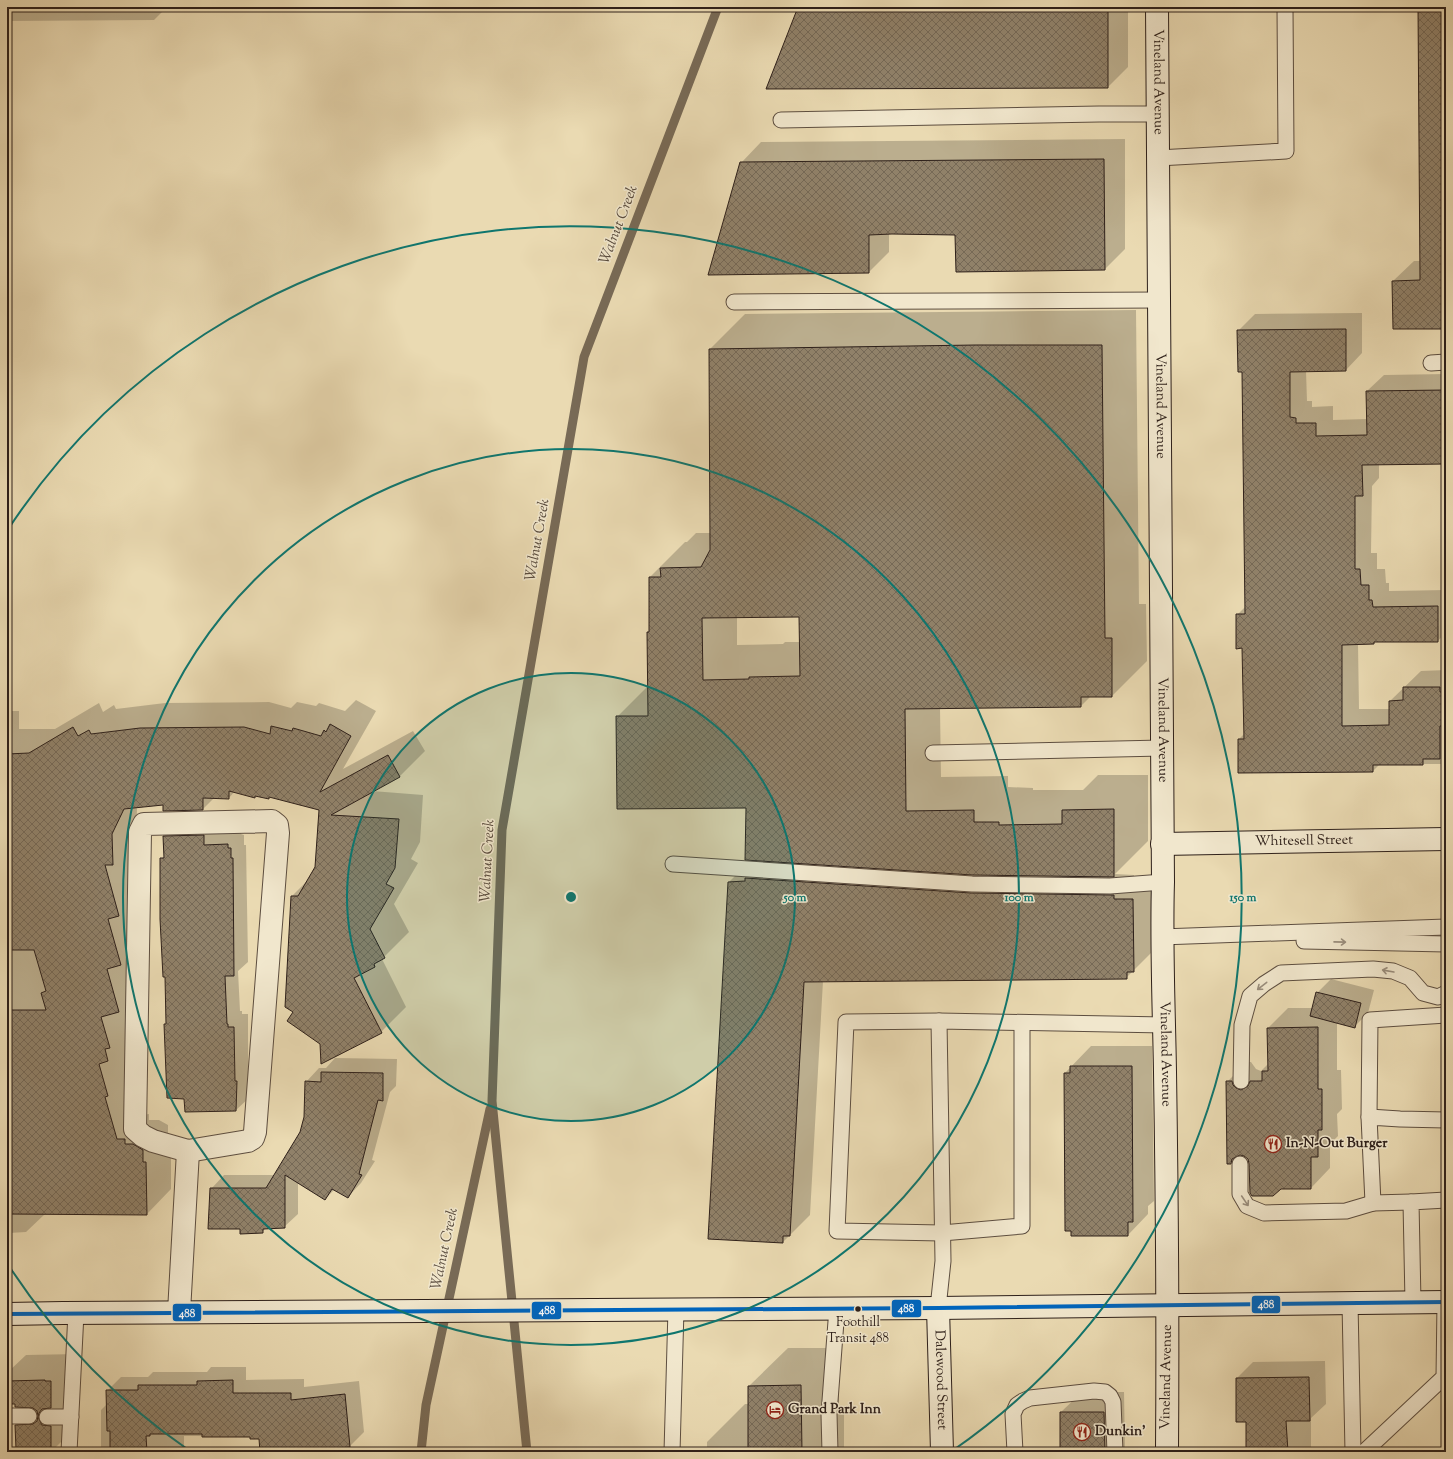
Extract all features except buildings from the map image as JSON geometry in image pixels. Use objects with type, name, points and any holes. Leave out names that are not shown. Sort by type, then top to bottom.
[{"type":"street","name":"Vineland Avenue","points":[[1157,7],[1163,882],[1162,937],[1165,1025],[1168,1306],[1167,1452]]},
{"type":"street","points":[[272,821],[277,826],[278,833],[255,1132],[253,1138],[248,1141],[188,1150],[153,1141],[143,1136],[135,1129],[140,832],[144,824],[272,821]]},
{"type":"street","name":"Whitesell Street","points":[[1162,844],[1446,839]]},
{"type":"street","points":[[179,1312],[188,1150]]},
{"type":"street","points":[[7,1314],[408,1310],[938,1308],[1446,1302]]},
{"type":"street","name":"Dalewood Street","points":[[938,1308],[942,1452]]},
{"type":"lane","points":[[1158,158],[1286,151],[1285,7]]},
{"type":"lane","points":[[781,120],[1158,114]]},
{"type":"lane","points":[[734,302],[1159,300]]},
{"type":"lane","points":[[1431,363],[1446,362]]},
{"type":"lane","points":[[933,753],[1162,748]]},
{"type":"lane","points":[[674,864],[972,884],[1110,886],[1163,882]]},
{"type":"lane","points":[[1162,937],[1446,927]]},
{"type":"lane","points":[[1290,932],[1305,942],[1446,944]]},
{"type":"lane","points":[[1241,1081],[1242,1025],[1250,996],[1264,984],[1281,973],[1373,969],[1393,971],[1410,978],[1423,993],[1438,997],[1446,993]]},
{"type":"lane","points":[[1410,978],[1429,1016]]},
{"type":"lane","points":[[1373,1203],[1369,1117],[1370,1020],[1446,1015]]},
{"type":"lane","points":[[1022,1023],[1022,1226],[942,1233],[837,1231],[846,1022],[939,1021],[1165,1025]]},
{"type":"lane","points":[[938,1308],[943,1261],[939,1021]]},
{"type":"lane","points":[[1369,1117],[1446,1120]]},
{"type":"lane","points":[[1240,1164],[1240,1194],[1247,1206],[1264,1213],[1346,1211],[1373,1203],[1446,1200]]},
{"type":"lane","points":[[1411,1202],[1413,1302]]},
{"type":"lane","points":[[1364,1452],[1444,1376],[1446,1302]]},
{"type":"lane","points":[[1350,1303],[1353,1452]]},
{"type":"lane","points":[[830,1452],[829,1414],[837,1308]]},
{"type":"lane","points":[[672,1452],[676,1309]]},
{"type":"lane","points":[[69,1452],[76,1313]]},
{"type":"lane","points":[[1015,1452],[1013,1414],[1017,1405],[1030,1398],[1094,1391],[1105,1392],[1110,1396],[1113,1402],[1114,1452]]},
{"type":"lane","points":[[7,1416],[29,1416]]},
{"type":"lane","points":[[48,1416],[71,1417]]},
{"type":"waterway","name":"Walnut Creek","points":[[527,1452],[492,1101],[502,830],[584,357],[718,7]]},
{"type":"waterway","name":"Walnut Creek","points":[[421,1452],[426,1405],[490,1109]]},
{"type":"transit line","name":"488","points":[[7,1314],[938,1308],[1446,1302]]},
{"type":"place","name":"In-N-Out Burger","points":[[1273,1144]]},
{"type":"place","name":"Foothill Transit 488","points":[[858,1309]]},
{"type":"place","name":"Grand Park Inn","points":[[775,1410]]},
{"type":"place","name":"Dunkin'","points":[[1082,1432]]}]
